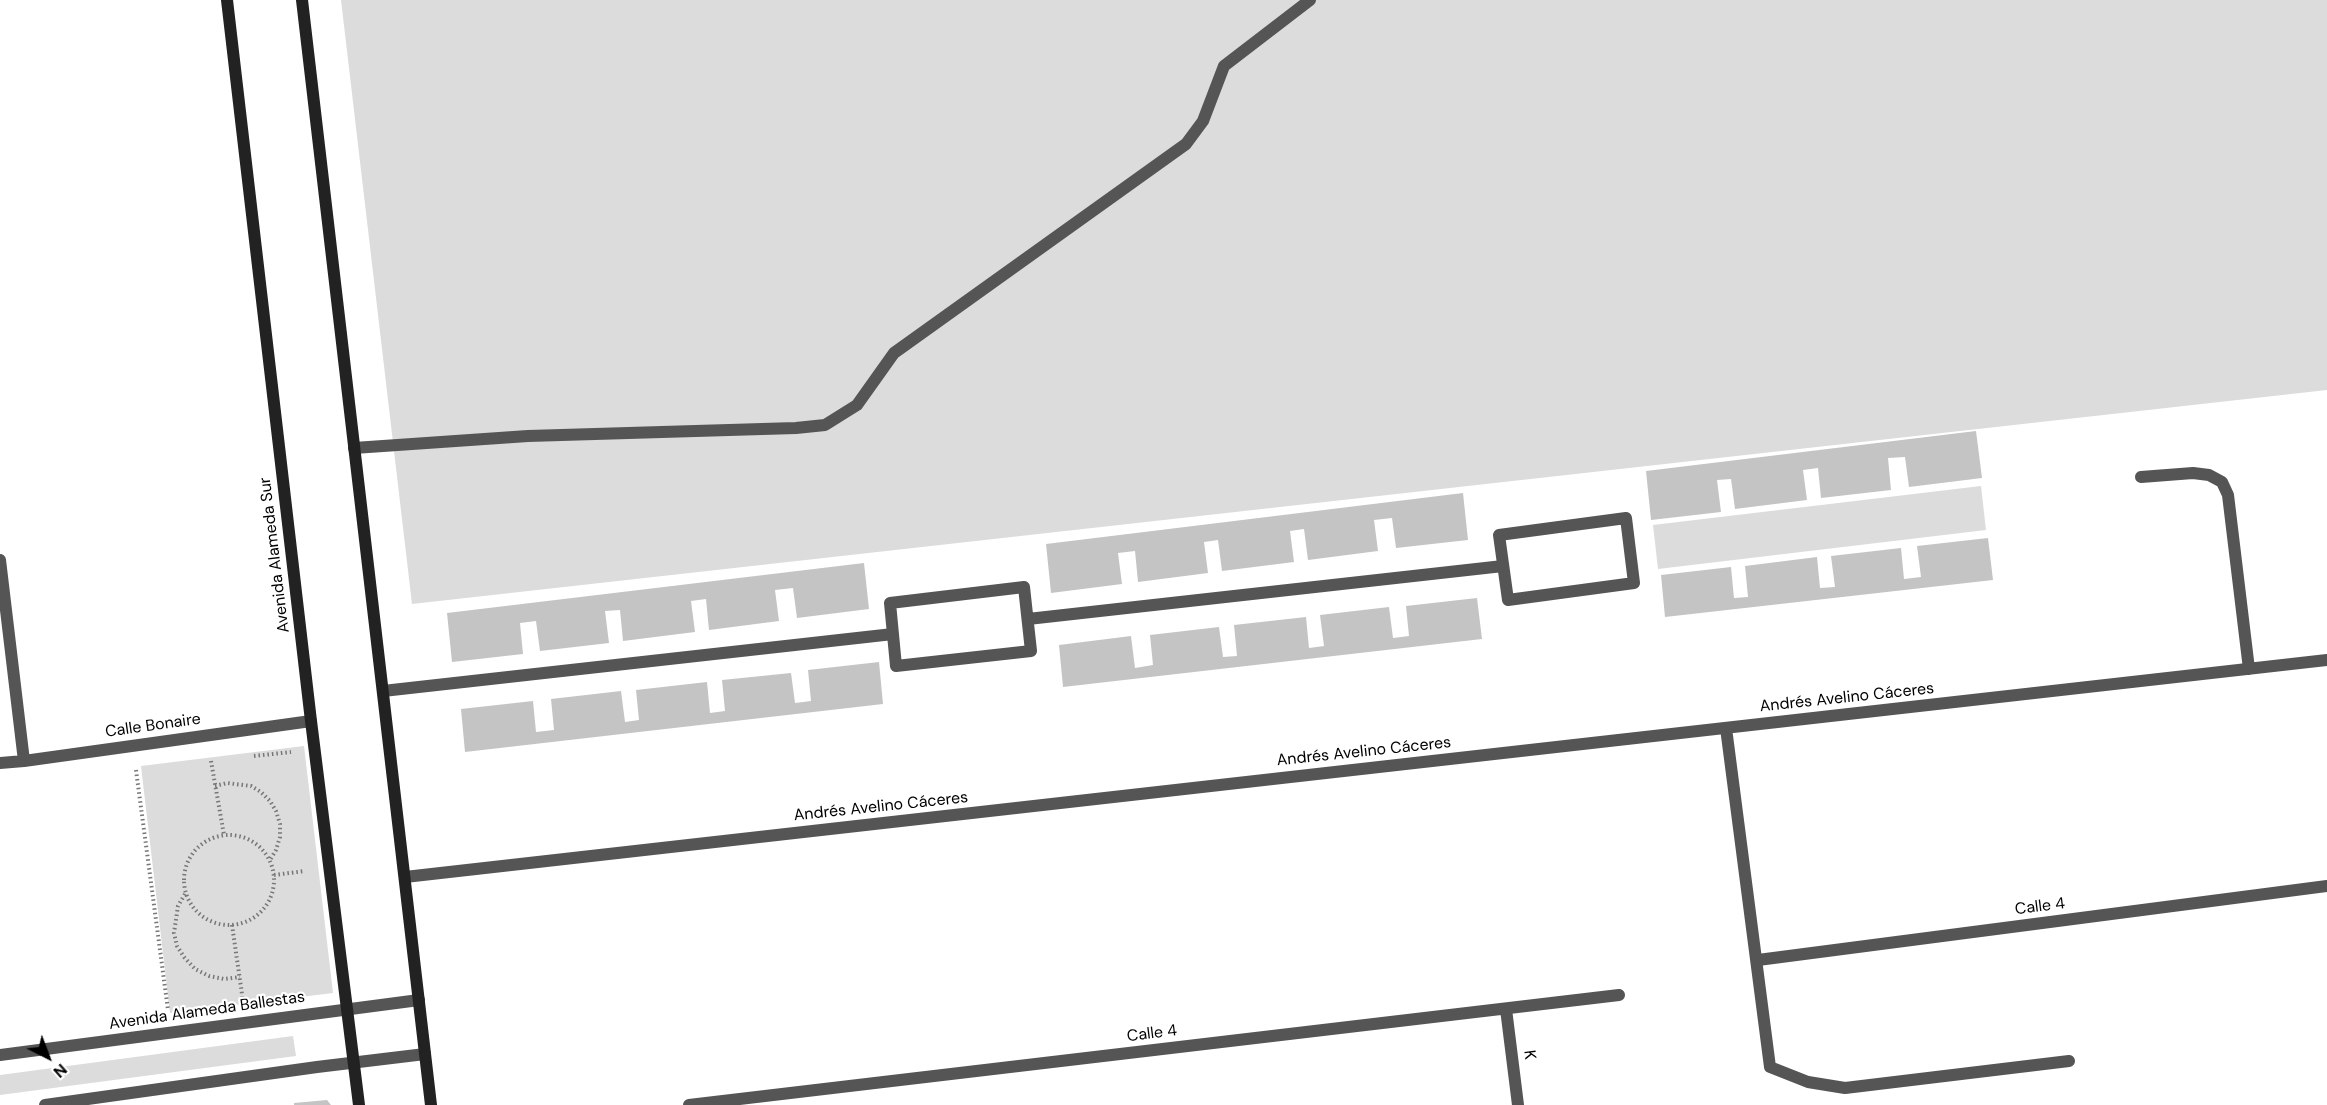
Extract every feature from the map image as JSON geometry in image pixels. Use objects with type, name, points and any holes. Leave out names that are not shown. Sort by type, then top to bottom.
[{"type":"main road","name":"Avenida Alameda Sur","points":[[227,0],[311,721],[359,1105]]},
{"type":"main road","points":[[302,0],[431,1105]]},
{"type":"street","points":[[354,448],[528,436],[796,429],[825,425],[856,405],[894,353],[1186,144],[1203,121],[1224,66],[1310,0]]},
{"type":"street","points":[[2140,477],[2193,473],[2209,475],[2222,482],[2228,495],[2249,669]]},
{"type":"street","points":[[1626,518],[1634,583],[1508,600],[1503,566],[1499,535],[1626,518]]},
{"type":"street","points":[[0,560],[24,761]]},
{"type":"street","points":[[1028,619],[1503,566]]},
{"type":"street","points":[[1024,587],[1031,651],[896,666],[893,634],[890,603],[1024,587]]},
{"type":"street","points":[[383,691],[893,634]]},
{"type":"street","name":"Andrés Avelino Cáceres","points":[[405,878],[2327,660]]},
{"type":"street","name":"Calle Bonaire","points":[[0,762],[24,761],[311,721]]},
{"type":"street","points":[[1726,728],[1758,960],[1770,1067],[1809,1082],[1845,1088],[2069,1061]]},
{"type":"street","name":"Calle 4","points":[[1758,960],[2327,886]]},
{"type":"street","name":"Calle 4","points":[[689,1105],[1619,995]]},
{"type":"street","name":"Avenida Alameda Ballestas","points":[[0,1055],[419,1000]]},
{"type":"street","name":"K","points":[[1506,1009],[1518,1105]]},
{"type":"street","points":[[45,1105],[425,1054]]},
{"type":"path","points":[[133,746],[170,1033]]},
{"type":"path","points":[[245,757],[302,751]]},
{"type":"path","points":[[200,762],[222,760]]},
{"type":"path","points":[[210,761],[224,836]]},
{"type":"path","points":[[136,770],[147,768]]},
{"type":"path","points":[[215,786],[227,783],[245,784],[261,792],[270,801],[280,824],[280,837],[270,860]]},
{"type":"path","points":[[234,835],[249,839],[261,848],[270,860],[274,875],[272,893],[264,909],[244,923],[232,926],[217,924],[203,918],[193,908],[185,894],[183,880],[186,865],[194,852],[205,842],[234,835]]},
{"type":"path","points":[[274,875],[315,870]]},
{"type":"path","points":[[185,894],[178,906],[174,933],[177,946],[184,957],[195,969],[209,976],[224,979],[240,977]]},
{"type":"path","points":[[232,926],[244,1001]]},
{"type":"path","points":[[233,1003],[254,1000]]},
{"type":"path","points":[[168,1010],[178,1009]]},
{"type":"shaded area","points":[[341,0],[2327,0],[2327,390],[412,604]]},
{"type":"shaded area","points":[[1981,486],[1986,530],[1658,569],[1653,525]]},
{"type":"shaded area","points":[[304,746],[333,993],[170,1013],[141,766]]},
{"type":"shaded area","points":[[293,1036],[296,1056],[0,1095],[0,1075]]},
{"type":"building","points":[[1976,431],[1982,478],[1909,487],[1905,457],[1888,458],[1891,490],[1821,498],[1818,468],[1803,470],[1807,500],[1735,509],[1731,479],[1717,480],[1721,512],[1651,520],[1646,471]]},
{"type":"building","points":[[1463,493],[1468,540],[1396,548],[1392,518],[1374,520],[1378,551],[1308,560],[1304,529],[1290,531],[1294,562],[1222,571],[1218,540],[1204,542],[1208,573],[1138,582],[1135,551],[1118,553],[1122,584],[1051,593],[1046,544]]},
{"type":"building","points":[[1988,538],[1993,580],[1665,617],[1661,575],[1731,567],[1734,598],[1748,597],[1745,566],[1817,557],[1820,588],[1835,587],[1831,556],[1901,548],[1904,579],[1921,577],[1917,546]]},
{"type":"building","points":[[864,563],[869,609],[797,618],[793,588],[775,590],[779,621],[709,630],[706,599],[691,601],[695,632],[623,641],[620,610],[605,611],[609,643],[540,651],[536,621],[520,623],[523,654],[452,662],[447,613]]},
{"type":"building","points":[[1477,598],[1482,639],[1063,687],[1059,645],[1131,636],[1135,668],[1153,665],[1150,635],[1219,627],[1223,657],[1237,656],[1234,625],[1306,617],[1309,648],[1324,646],[1320,615],[1389,607],[1393,638],[1409,636],[1406,606]]},
{"type":"building","points":[[879,662],[883,704],[465,752],[461,709],[533,701],[536,732],[554,730],[551,699],[621,691],[625,722],[639,720],[636,690],[707,682],[710,713],[725,711],[722,680],[791,673],[795,703],[811,701],[808,670]]},
{"type":"building","points":[[327,1100],[331,1105],[294,1105],[294,1103]]}]
